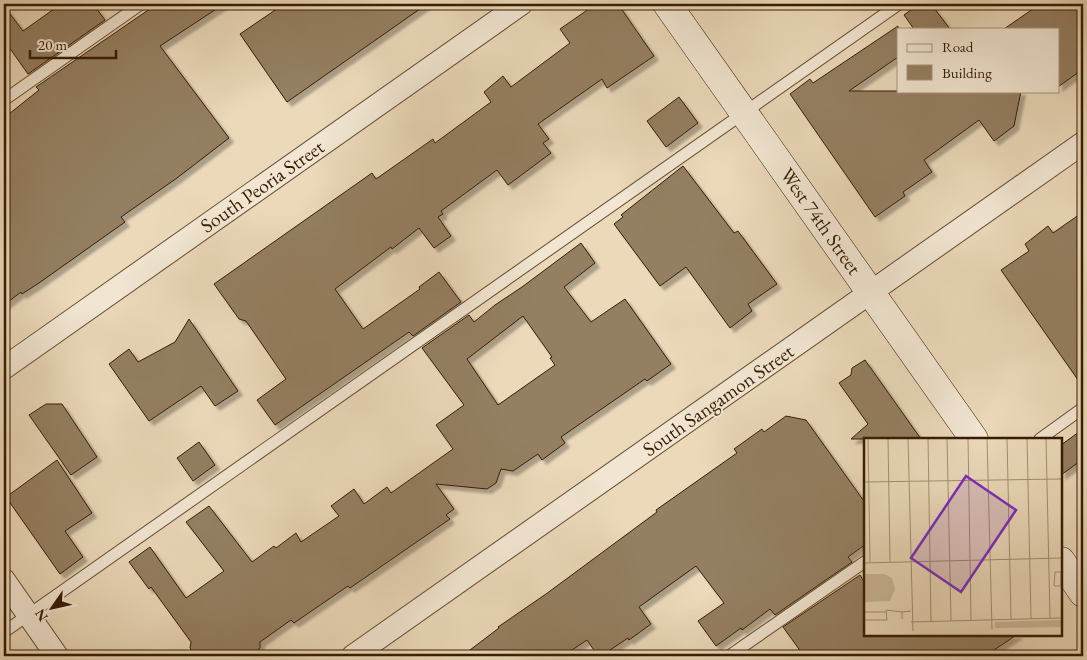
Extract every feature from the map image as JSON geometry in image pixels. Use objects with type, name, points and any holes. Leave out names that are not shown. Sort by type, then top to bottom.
[{"type":"street","name":"South Peoria Street","points":[[4,368],[521,4]]},
{"type":"street","name":"West 74th Street","points":[[667,4],[973,438]]},
{"type":"street","name":"South Sangamon Street","points":[[352,656],[1083,143]]},
{"type":"street","points":[[1062,562],[1083,593]]},
{"type":"street","points":[[4,580],[57,656]]},
{"type":"lane","points":[[4,100],[141,4]]},
{"type":"lane","points":[[4,632],[899,4]]},
{"type":"lane","points":[[1041,438],[1083,408]]},
{"type":"lane","points":[[730,656],[864,562]]},
{"type":"building","points":[[61,4],[93,4],[105,20],[28,74],[4,40],[4,6],[23,31]]},
{"type":"building","points":[[157,4],[224,4],[160,46],[229,138],[177,178],[121,217],[125,222],[39,283],[22,294],[21,292],[4,305],[4,118],[39,90],[36,87]]},
{"type":"building","points":[[284,4],[427,4],[287,102],[240,34]]},
{"type":"building","points":[[596,4],[618,4],[654,56],[607,88],[602,79],[538,124],[549,139],[543,143],[551,153],[508,185],[497,170],[441,211],[443,214],[438,217],[451,236],[434,248],[419,228],[335,289],[363,329],[420,289],[419,287],[439,272],[461,302],[413,336],[409,332],[275,425],[257,400],[286,379],[246,321],[239,319],[214,284],[372,173],[376,179],[433,139],[435,143],[491,102],[484,92],[503,76],[511,87],[570,43],[560,29]]},
{"type":"building","points":[[919,4],[931,4],[949,28],[913,28],[904,15]]},
{"type":"building","points":[[1040,4],[1083,4],[1083,69],[1060,86],[1060,28],[1005,28]]},
{"type":"building","points":[[898,26],[897,58],[849,91],[1021,92],[1014,126],[994,141],[979,120],[924,160],[932,172],[903,192],[905,196],[875,217],[790,94],[810,79],[813,83]]},
{"type":"building","points":[[679,97],[698,123],[666,147],[647,121]]},
{"type":"building","points":[[683,166],[734,233],[738,231],[777,284],[748,304],[752,311],[730,328],[686,267],[660,286],[614,224],[623,217],[621,215]]},
{"type":"building","points":[[1083,212],[1083,387],[1001,270],[1029,251],[1025,244],[1048,226],[1053,233]]},
{"type":"building","points":[[581,243],[595,263],[564,287],[591,322],[625,299],[671,364],[647,381],[645,379],[561,437],[565,443],[542,460],[538,454],[513,471],[501,469],[496,483],[487,489],[436,484],[454,509],[446,515],[450,519],[350,588],[348,586],[294,623],[291,620],[260,642],[260,648],[250,656],[196,656],[190,648],[191,642],[151,587],[149,589],[129,562],[150,547],[186,598],[224,571],[186,522],[209,506],[252,562],[274,546],[276,548],[296,533],[301,542],[339,516],[331,506],[354,489],[364,504],[387,487],[391,493],[453,449],[436,425],[464,405],[422,348],[469,315],[474,322]],"holes":[[[523,316],[552,357],[550,358],[555,365],[498,405],[467,359]]]},
{"type":"building","points":[[189,319],[238,391],[215,406],[201,386],[149,421],[109,364],[129,349],[138,362],[175,342]]},
{"type":"building","points":[[865,360],[920,438],[851,439],[868,424],[839,383],[851,375],[852,368]]},
{"type":"building","points":[[46,404],[62,404],[97,457],[71,475],[29,415]]},
{"type":"building","points":[[786,416],[806,420],[864,501],[864,545],[848,557],[852,562],[775,615],[770,609],[716,646],[698,621],[724,603],[696,566],[639,607],[651,624],[629,640],[628,638],[601,656],[598,656],[587,640],[563,656],[462,656],[498,627],[657,512],[656,510],[737,453],[734,449],[762,429],[764,432]]},
{"type":"building","points":[[1083,429],[1083,459],[1062,474],[1062,444]]},
{"type":"building","points":[[199,442],[215,465],[193,481],[177,458]]},
{"type":"building","points":[[57,460],[92,513],[65,531],[83,557],[60,574],[6,497]]},
{"type":"building","points":[[860,575],[864,582],[864,635],[1016,635],[985,656],[804,656],[783,627]]}]
